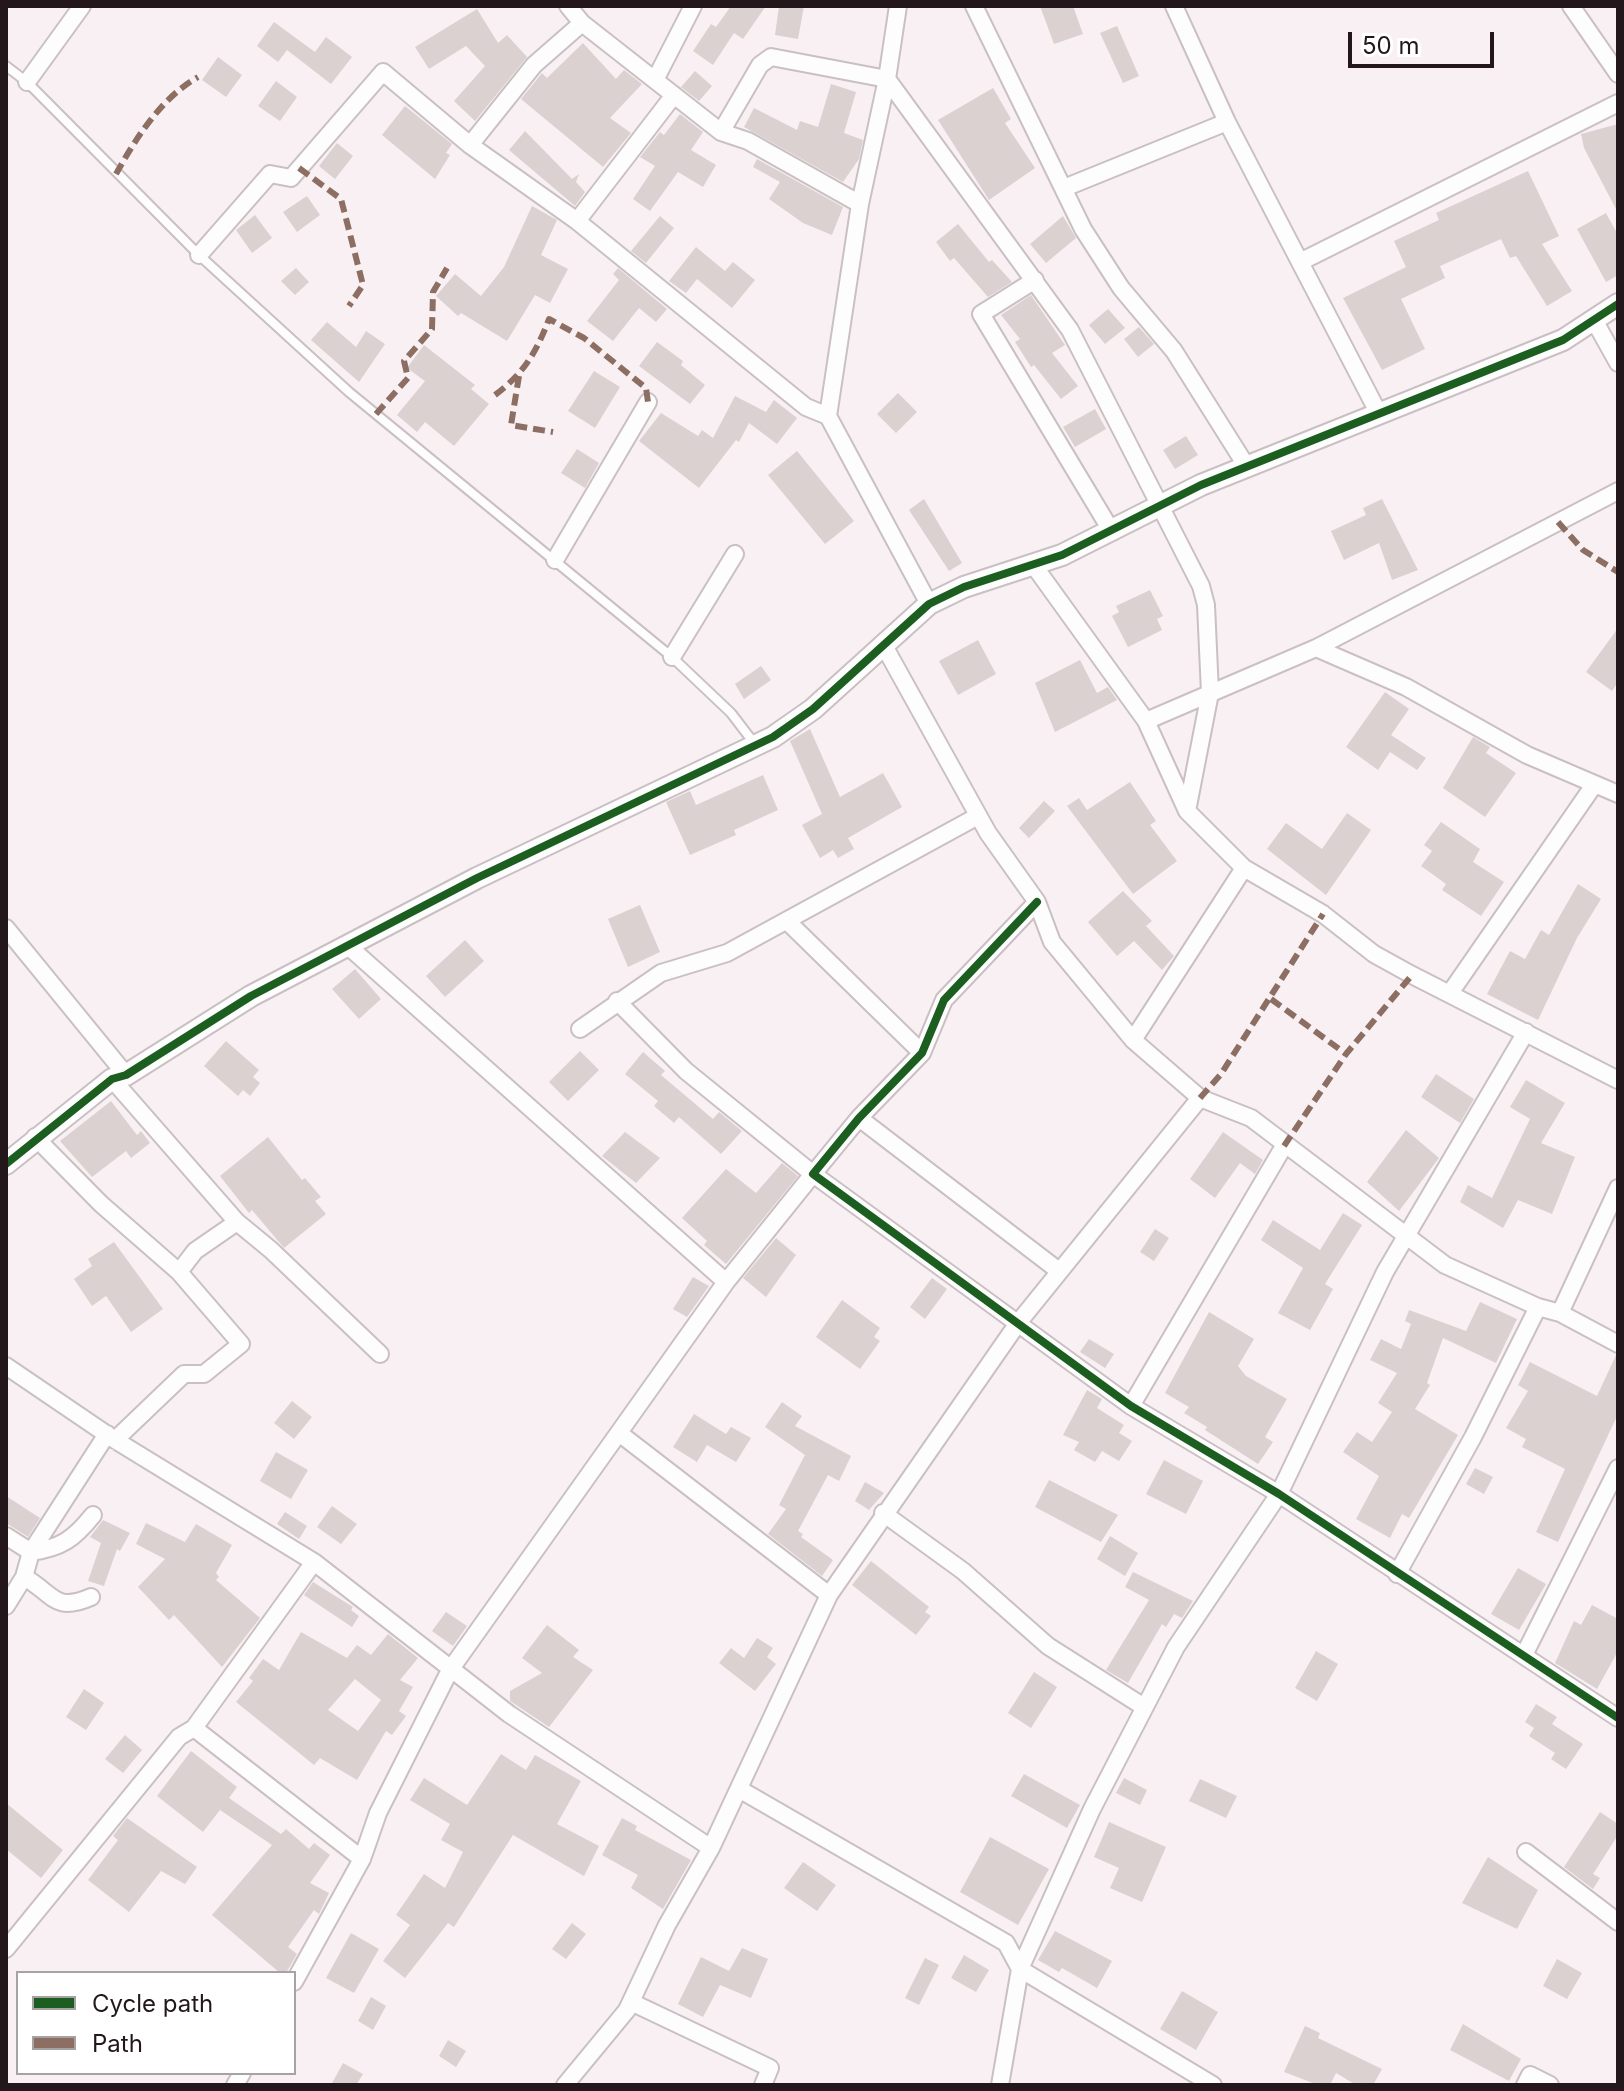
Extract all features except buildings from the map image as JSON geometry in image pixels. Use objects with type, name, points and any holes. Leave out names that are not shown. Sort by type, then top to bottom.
[{"type":"street","points":[[27,82],[82,6]]},
{"type":"street","points":[[568,6],[582,23],[721,132],[748,141],[860,204]]},
{"type":"street","points":[[656,78],[693,6]]},
{"type":"street","points":[[898,6],[887,79],[860,204],[828,416],[929,604]]},
{"type":"street","points":[[974,6],[1083,229],[1121,288],[1174,351],[1247,467]]},
{"type":"street","points":[[1174,6],[1227,122],[1379,414]]},
{"type":"street","points":[[1571,6],[1618,74]]},
{"type":"street","points":[[470,145],[534,65],[582,23]]},
{"type":"street","points":[[721,132],[760,65],[771,57],[887,79],[1070,330],[1163,506],[1201,586],[1206,605],[1210,693],[1187,811]]},
{"type":"street","points":[[199,255],[270,174],[291,178],[383,72],[470,145],[577,221],[806,407],[828,416]]},
{"type":"street","points":[[577,221],[674,95]]},
{"type":"street","points":[[1300,262],[1618,103]]},
{"type":"street","points":[[1064,188],[1227,122]]},
{"type":"street","points":[[1035,280],[981,314],[1112,532]]},
{"type":"street","points":[[6,1164],[35,1137],[119,1077],[251,996],[491,871],[756,745],[813,709],[929,604],[964,587],[1062,555],[1201,485],[1563,340],[1618,304]]},
{"type":"street","points":[[1594,320],[1618,363]]},
{"type":"street","points":[[555,560],[648,402]]},
{"type":"street","points":[[1146,721],[1316,648],[1618,491]]},
{"type":"street","points":[[672,657],[735,554]]},
{"type":"street","points":[[1032,563],[1146,721],[1187,811],[1244,868],[1323,914],[1374,954],[1618,1080]]},
{"type":"street","points":[[883,644],[978,816],[1037,902],[1052,942],[1133,1040],[1200,1098],[1251,1118],[1445,1265],[1538,1307],[1560,1313],[1618,1344]]},
{"type":"street","points":[[1316,648],[1406,687],[1527,755],[1618,794]]},
{"type":"street","points":[[1208,665],[1241,680]]},
{"type":"street","points":[[1450,993],[1594,785]]},
{"type":"street","points":[[580,1029],[661,973],[727,953],[978,816]]},
{"type":"street","points":[[1133,1040],[1244,868]]},
{"type":"street","points":[[296,1978],[362,1859],[378,1813],[450,1670],[726,1282],[859,1118],[922,1053],[944,1000],[1037,902]]},
{"type":"street","points":[[787,921],[922,1053]]},
{"type":"street","points":[[6,928],[119,1077],[237,1222],[271,1250],[380,1354]]},
{"type":"street","points":[[348,946],[726,1282]]},
{"type":"street","points":[[617,1001],[686,1071],[813,1174],[1131,1406],[1279,1494],[1618,1718]]},
{"type":"street","points":[[1000,2085],[1020,1969],[1092,1809],[1176,1647],[1279,1494],[1405,1237],[1526,1032]]},
{"type":"street","points":[[565,2085],[631,2002],[667,1925],[711,1848],[829,1595],[883,1513],[1018,1323],[1200,1098]]},
{"type":"street","points":[[859,1118],[1059,1271]]},
{"type":"street","points":[[6,1606],[24,1577],[31,1552],[111,1437],[184,1374],[204,1374],[241,1344],[179,1272],[101,1204],[35,1137]]},
{"type":"street","points":[[1131,1406],[1284,1146]]},
{"type":"street","points":[[1560,1313],[1618,1188]]},
{"type":"street","points":[[179,1272],[195,1251],[237,1222]]},
{"type":"street","points":[[1397,1574],[1473,1437],[1538,1307]]},
{"type":"street","points":[[6,1366],[111,1437],[314,1562],[450,1670],[561,1750],[711,1848]]},
{"type":"street","points":[[619,1433],[829,1595]]},
{"type":"street","points":[[1524,1655],[1618,1468]]},
{"type":"street","points":[[883,1513],[963,1571],[1048,1646],[1144,1707]]},
{"type":"street","points":[[6,1536],[31,1552],[65,1545],[93,1515]]},
{"type":"street","points":[[6,1949],[179,1737],[194,1728],[314,1562]]},
{"type":"street","points":[[24,1577],[58,1604],[71,1605],[91,1597]]},
{"type":"street","points":[[194,1728],[362,1859]]},
{"type":"street","points":[[739,1789],[1006,1943],[1020,1969],[1213,2085]]},
{"type":"street","points":[[1526,1852],[1618,1922]]},
{"type":"street","points":[[631,2002],[770,2068],[763,2085]]},
{"type":"street","points":[[1525,2085],[1530,2075],[1550,2085]]},
{"type":"lane","points":[[6,66],[27,82],[199,255],[349,392],[672,657],[731,713],[756,745]]},
{"type":"marked path","points":[[116,174],[161,107],[198,77]]},
{"type":"marked path","points":[[299,168],[341,199],[363,285],[349,306]]},
{"type":"marked path","points":[[376,414],[408,378],[404,361],[432,329],[433,292],[447,268]]},
{"type":"marked path","points":[[495,395],[528,362],[549,319],[584,338],[646,388],[648,402]]},
{"type":"marked path","points":[[519,376],[511,425],[553,432]]},
{"type":"marked path","points":[[1558,522],[1583,550],[1618,572]]},
{"type":"marked path","points":[[1200,1098],[1221,1074],[1323,914]]},
{"type":"marked path","points":[[1284,1146],[1346,1054],[1412,975]]},
{"type":"marked path","points":[[1271,999],[1346,1054]]},
{"type":"cycle path","points":[[6,1164],[112,1079],[126,1075],[251,996],[477,878],[773,737],[813,709],[929,604],[964,587],[1062,555],[1201,485],[1563,340],[1618,304]]},
{"type":"cycle path","points":[[1037,902],[944,1000],[922,1053],[859,1118],[813,1174],[1131,1406],[1279,1494],[1618,1718]]}]
